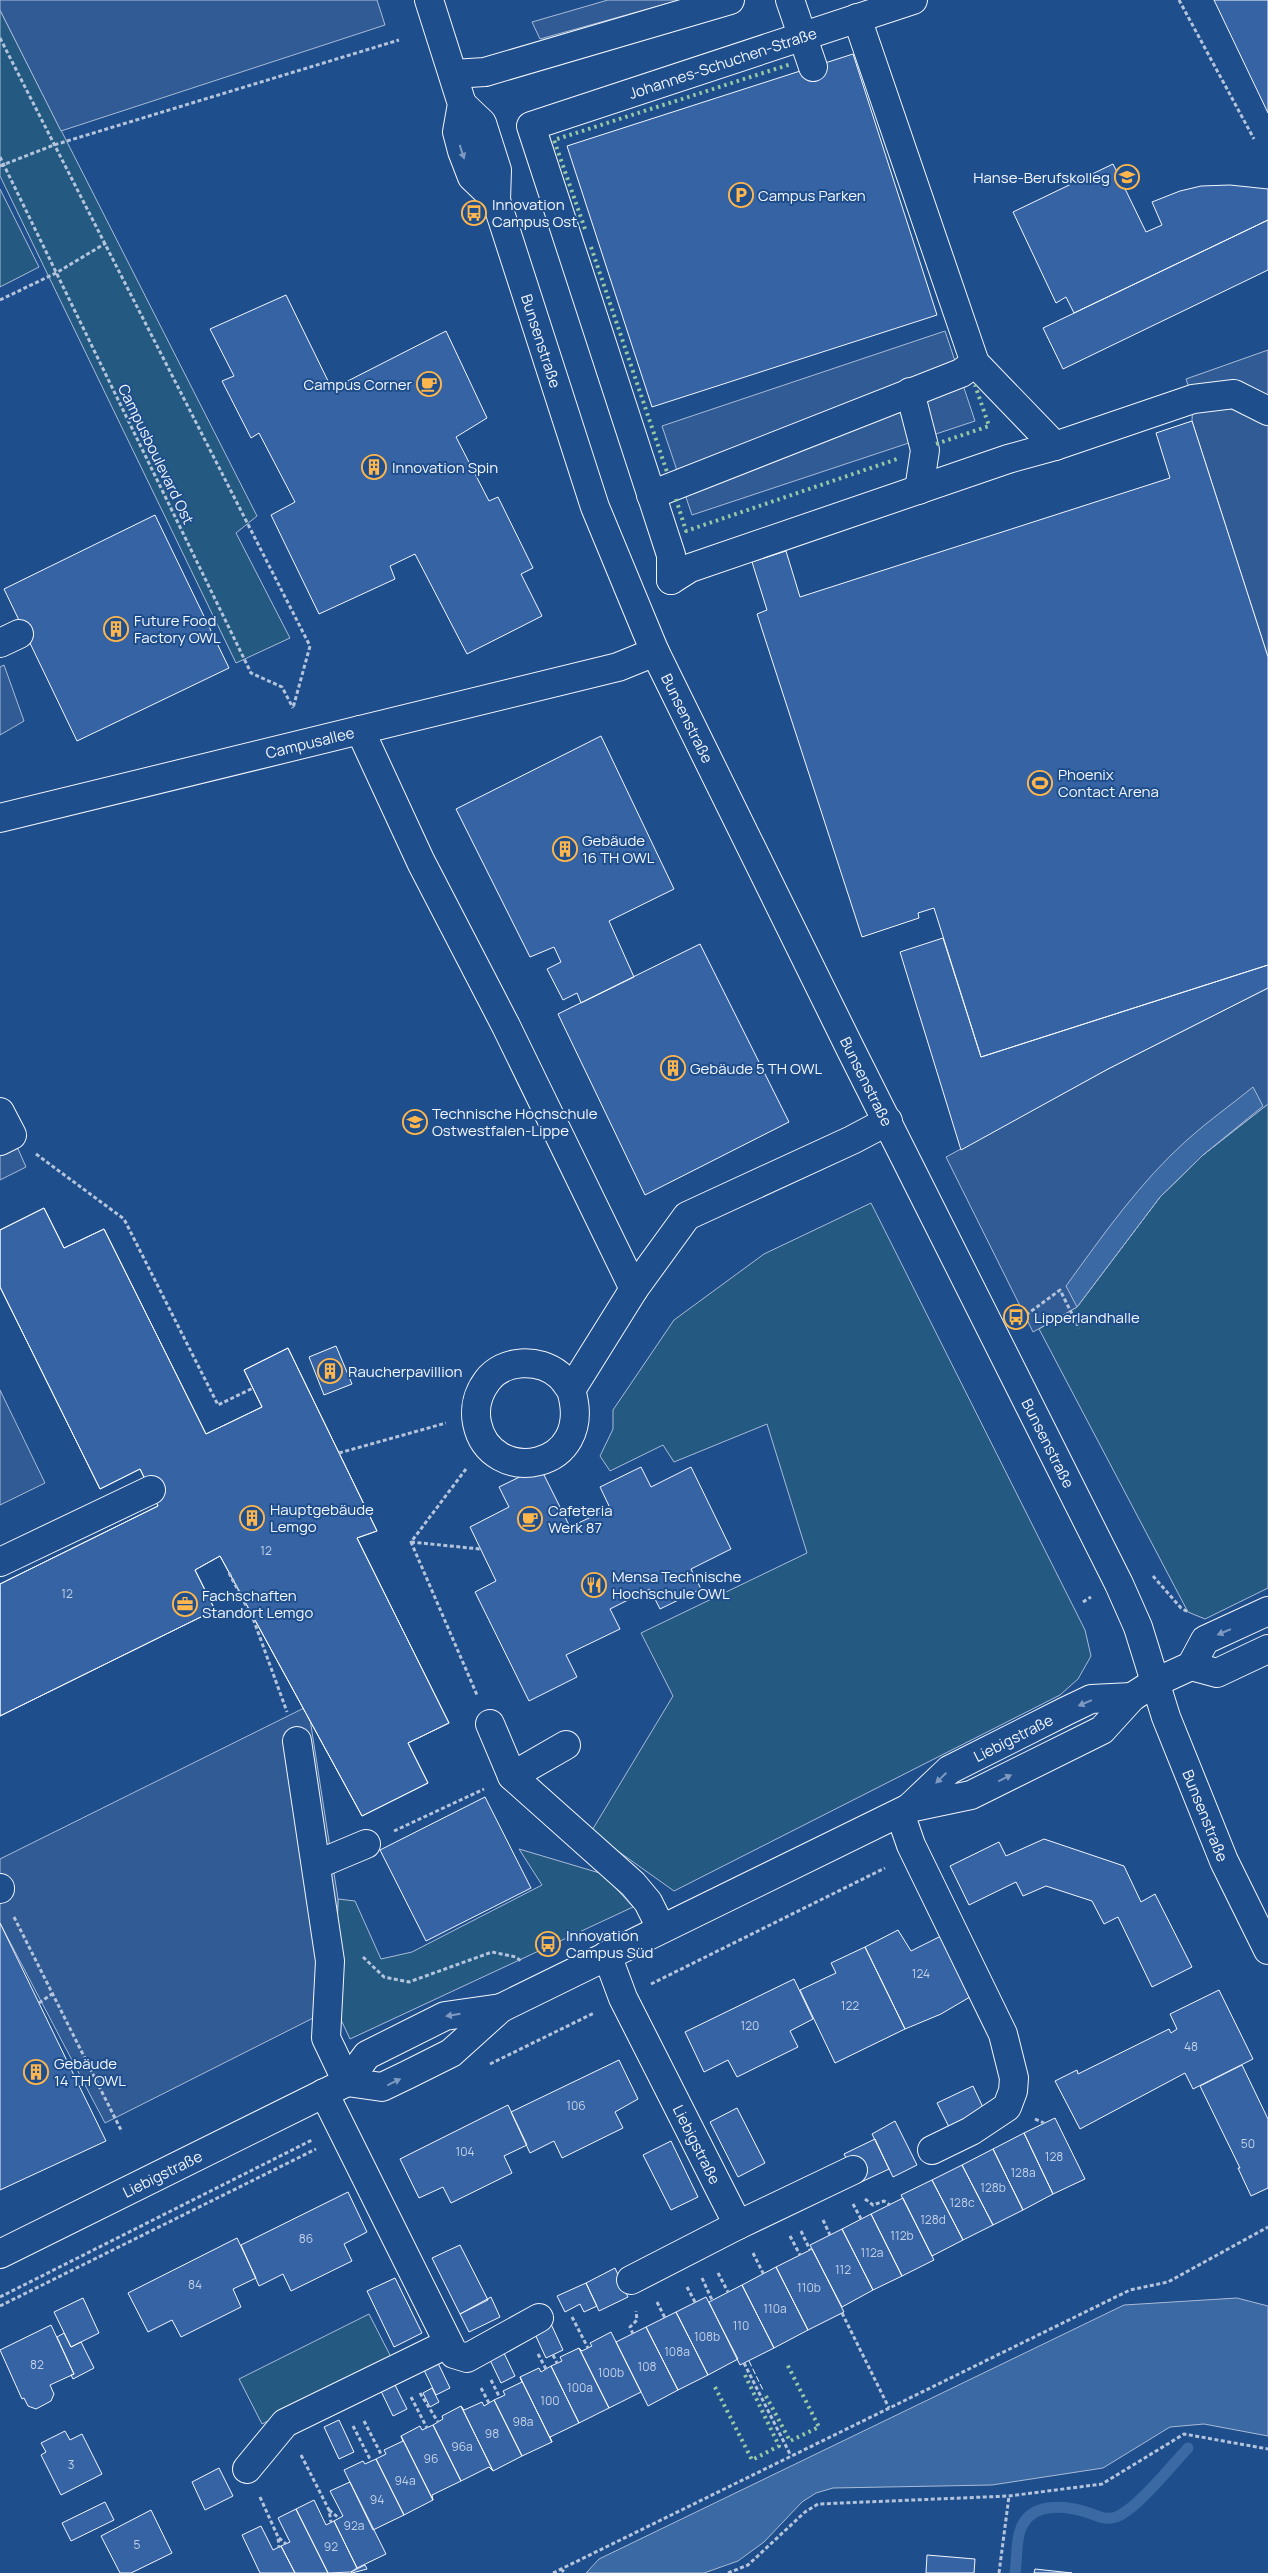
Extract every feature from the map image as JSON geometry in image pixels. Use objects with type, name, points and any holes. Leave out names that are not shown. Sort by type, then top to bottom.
[{"type":"street","name":"Bunsenstraße","points":[[429,0],[462,104],[457,132],[462,151],[472,177],[496,200],[595,507],[655,652],[1119,1584],[1138,1627],[1143,1690],[1268,1950]]},
{"type":"street","points":[[453,74],[485,72],[730,0]]},
{"type":"street","points":[[790,0],[813,67]]},
{"type":"street","name":"Johannes-Schuchen-Straße","points":[[651,494],[530,126],[913,0]]},
{"type":"street","points":[[857,18],[975,363],[1055,446]]},
{"type":"street","points":[[975,363],[961,373],[651,494],[672,560],[671,580],[690,568],[1008,459],[1055,446],[1193,399],[1234,394],[1268,411]]},
{"type":"street","points":[[910,392],[925,450],[919,490]]},
{"type":"street","name":"Campusallee","points":[[2,811],[309,743],[618,667],[655,652]]},
{"type":"street","points":[[360,730],[421,862],[506,1026],[634,1288]]},
{"type":"street","points":[[571,1390],[634,1288],[687,1216],[852,1140],[888,1121]]},
{"type":"street","points":[[523,1362],[542,1365],[559,1375],[571,1390],[576,1406],[576,1423],[570,1438],[559,1451],[545,1459],[529,1463],[497,1455],[485,1444],[478,1430],[475,1414],[478,1395],[488,1379],[504,1367],[523,1362]]},
{"type":"street","points":[[0,1562],[151,1490]]},
{"type":"street","points":[[1268,1611],[1205,1640],[1190,1666],[1217,1673],[1268,1650]]},
{"type":"street","name":"Liebigstraße","points":[[335,2088],[382,2087],[407,2075],[451,2053],[501,2008],[660,1928],[905,1810],[949,1770],[1090,1699],[1143,1690],[1190,1666]]},
{"type":"street","points":[[490,1724],[512,1776],[634,1884],[648,1902],[660,1928]]},
{"type":"street","points":[[298,1741],[330,1960],[326,2038],[335,2088],[454,2354],[467,2358],[539,2318]]},
{"type":"street","points":[[512,1776],[566,1745]]},
{"type":"street","points":[[905,1810],[911,1845],[1003,2034],[1014,2078],[1013,2092],[1007,2107],[971,2132],[932,2150]]},
{"type":"street","points":[[316,1865],[366,1844]]},
{"type":"street","name":"Liebigstraße","points":[[607,1955],[623,1998],[738,2225]]},
{"type":"street","name":"Liebigstraße","points":[[0,2254],[335,2088],[367,2055],[444,2016],[501,2008]]},
{"type":"street","points":[[631,2280],[738,2225],[853,2170]]},
{"type":"street","points":[[247,2469],[285,2423],[448,2344]]},
{"type":"path","points":[[1179,0],[1254,139]]},
{"type":"path","points":[[0,38],[310,646],[293,708]]},
{"type":"path","points":[[2,165],[54,145],[398,40]]},
{"type":"path","name":"Campusboulevard Ost","points":[[0,157],[2,165],[251,674],[282,687],[309,743]]},
{"type":"path","points":[[0,300],[56,273],[106,243]]},
{"type":"path","points":[[4,1130],[124,1219],[218,1405],[252,1388]]},
{"type":"path","points":[[1026,1315],[1060,1290],[1079,1328]]},
{"type":"path","points":[[339,1453],[475,1414]]},
{"type":"path","points":[[411,1542],[485,1444]]},
{"type":"path","points":[[411,1542],[480,1549]]},
{"type":"path","points":[[411,1542],[490,1724]]},
{"type":"path","points":[[1147,1569],[1181,1608],[1190,1613]]},
{"type":"path","points":[[229,1573],[254,1621],[298,1741]]},
{"type":"path","points":[[366,1844],[512,1776]]},
{"type":"path","points":[[0,1889],[122,2132]]},
{"type":"path","points":[[359,1951],[366,1962],[384,1977],[409,1982],[492,1952],[516,1957],[524,1963]]},
{"type":"path","points":[[39,2003],[52,1994]]},
{"type":"path","points":[[553,2573],[1130,2290],[1168,2282],[1268,2227]]},
{"type":"path","points":[[568,2310],[588,2348]]},
{"type":"path","points":[[842,2313],[889,2408]]},
{"type":"path","points":[[553,2355],[556,2363]]},
{"type":"path","points":[[744,2363],[791,2456]]},
{"type":"path","points":[[344,2394],[382,2456]]},
{"type":"path","points":[[344,2394],[371,2462]]},
{"type":"path","points":[[285,2423],[329,2510],[331,2522]]},
{"type":"path","points":[[728,2573],[748,2565],[805,2512],[818,2504],[1009,2496],[1102,2484],[1184,2434],[1268,2449]]},
{"type":"path","points":[[247,2469],[278,2538],[279,2548]]},
{"type":"path","points":[[999,2573],[1009,2496]]},
{"type":"path","points":[[329,2510],[339,2518]]},
{"type":"path","points":[[278,2538],[286,2544]]},
{"type":"path","points":[[562,2569],[566,2573]]},
{"type":"shaded area","points":[[0,0],[377,0],[385,25],[61,131],[0,10]]},
{"type":"shaded area","points":[[608,0],[680,0],[540,39],[532,22]]},
{"type":"shaded area","points":[[0,10],[257,516],[236,533],[290,638],[236,663],[0,176]]},
{"type":"shaded area","points":[[0,189],[39,267],[0,287]]},
{"type":"shaded area","points":[[945,331],[975,421],[692,515],[662,426]]},
{"type":"shaded area","points":[[1268,350],[1268,657],[1192,421],[1193,399],[1186,379]]},
{"type":"shaded area","points":[[4,665],[24,721],[0,735],[0,667]]},
{"type":"shaded area","points":[[1268,988],[1268,1104],[1203,1155],[1160,1197],[1077,1307],[1033,1332],[946,1157],[1108,1069]]},
{"type":"shaded area","points":[[1253,1087],[1263,1106],[1203,1155],[1160,1197],[1077,1307],[1066,1286],[1138,1191],[1153,1173],[1187,1140]]},
{"type":"shaded area","points":[[1268,1104],[1268,1588],[1205,1619],[1188,1612],[1039,1329],[1077,1307],[1160,1197],[1203,1155]]},
{"type":"shaded area","points":[[0,1108],[26,1167],[0,1180]]},
{"type":"shaded area","points":[[871,1203],[1085,1630],[1091,1656],[1078,1679],[1060,1695],[674,1891],[591,1832],[673,1696],[641,1633],[807,1553],[767,1424],[674,1462],[663,1445],[610,1471],[600,1456],[613,1429],[613,1410],[674,1320],[764,1254]]},
{"type":"shaded area","points":[[0,1390],[45,1483],[0,1505]]},
{"type":"shaded area","points":[[308,1706],[338,1899],[335,2007],[105,2123],[0,1923],[0,1859]]},
{"type":"shaded area","points":[[519,1849],[603,1874],[633,1907],[350,2039],[335,2007],[338,1899],[355,1901],[381,1959],[412,1952],[542,1885]]},
{"type":"shaded area","points":[[1237,2298],[1268,2306],[1268,2436],[1204,2424],[1170,2427],[1103,2468],[992,2485],[833,2488],[816,2493],[802,2502],[764,2542],[738,2561],[704,2573],[586,2573],[599,2559],[1124,2305]]},
{"type":"shaded area","points":[[369,2314],[392,2359],[262,2424],[239,2379]]},
{"type":"building","points":[[1214,0],[1268,0],[1268,113]]},
{"type":"building","name":"Campus Parken","points":[[853,54],[937,315],[652,407],[567,146]]},
{"type":"building","points":[[1113,164],[1146,232],[1162,225],[1152,202],[1180,191],[1201,186],[1230,185],[1268,189],[1268,220],[1074,313],[1066,297],[1056,303],[1013,212]]},
{"type":"building","points":[[1268,220],[1268,270],[1063,369],[1043,328]]},
{"type":"building","name":"Innovation Spin","points":[[286,295],[332,389],[446,331],[487,418],[456,437],[489,501],[498,497],[533,568],[521,574],[542,616],[467,654],[415,554],[390,566],[395,579],[319,614],[271,515],[295,502],[259,433],[251,438],[222,381],[234,376],[210,329]]},
{"type":"building","name":"Phoenix Contact Arena","points":[[1192,421],[1268,657],[1268,965],[981,1057],[934,908],[918,913],[919,918],[862,937],[757,614],[767,610],[752,562],[786,551],[800,597],[1170,478],[1156,433]]},
{"type":"building","name":"Future Food Factory OWL","points":[[155,515],[229,668],[77,741],[4,589]]},
{"type":"building","name":"Gebäude 16 TH OWL","points":[[601,736],[674,889],[609,921],[634,977],[581,1003],[577,993],[563,1000],[547,969],[561,962],[554,947],[530,957],[456,809]]},
{"type":"building","points":[[943,938],[981,1057],[1268,965],[1268,988],[1108,1069],[961,1150],[900,952]]},
{"type":"building","name":"Gebäude 5 TH OWL","points":[[700,944],[789,1122],[645,1195],[558,1014]]},
{"type":"building","name":"Hauptgebäude Lemgo","points":[[44,1208],[64,1248],[104,1229],[206,1434],[262,1407],[244,1370],[288,1348],[377,1531],[357,1538],[449,1723],[408,1743],[428,1783],[362,1816],[220,1556],[195,1570],[215,1610],[0,1716],[0,1584],[158,1506],[140,1469],[100,1489],[0,1287],[0,1230]]},
{"type":"building","name":"Hauptgebäude Lemgo","points":[[44,1208],[64,1248],[104,1229],[206,1434],[262,1407],[244,1370],[288,1348],[377,1531],[357,1538],[449,1723],[408,1743],[428,1783],[362,1816],[220,1556],[195,1570],[215,1610],[0,1716],[0,1584],[158,1506],[140,1469],[100,1489],[0,1287],[0,1230]]},
{"type":"building","name":"Raucherpavillion","points":[[336,1346],[352,1384],[324,1395],[309,1357]]},
{"type":"building","name":"Mensa Technische Hochschule OWL","points":[[540,1467],[570,1527],[610,1508],[600,1487],[641,1467],[651,1487],[691,1467],[731,1549],[691,1569],[701,1589],[660,1609],[650,1589],[610,1609],[620,1629],[566,1655],[577,1677],[529,1701],[475,1592],[496,1581],[470,1527],[509,1507],[499,1487]]},
{"type":"building","points":[[485,1797],[531,1888],[426,1941],[380,1850]]},
{"type":"building","points":[[1044,1839],[1124,1866],[1141,1902],[1155,1894],[1192,1967],[1152,1987],[1118,1917],[1104,1924],[1092,1901],[1046,1886],[1023,1896],[1016,1882],[969,1905],[950,1866],[999,1842],[1006,1856]]},
{"type":"building","name":"Gebäude 14 TH OWL","points":[[0,1923],[106,2141],[0,2190]]},
{"type":"building","points":[[898,1930],[911,1951],[945,1934],[975,1994],[941,2014],[905,2029],[865,1947]]},
{"type":"building","points":[[865,1947],[905,2029],[835,2063],[800,1990],[836,1973],[831,1963]]},
{"type":"building","points":[[794,1979],[813,2019],[790,2031],[798,2047],[737,2077],[728,2060],[704,2072],[685,2032]]},
{"type":"building","points":[[1219,1990],[1253,2059],[1193,2089],[1185,2073],[1080,2129],[1055,2081],[1077,2070],[1078,2074],[1169,2029],[1171,2033],[1177,2029],[1170,2014]]},
{"type":"building","points":[[619,2060],[638,2099],[615,2112],[623,2128],[562,2158],[554,2141],[530,2153],[511,2112]]},
{"type":"building","points":[[1242,2065],[1268,2119],[1268,2188],[1251,2196],[1238,2168],[1240,2168],[1200,2086]]},
{"type":"building","points":[[973,2086],[986,2114],[951,2131],[937,2103]]},
{"type":"building","points":[[508,2105],[527,2145],[504,2156],[512,2173],[451,2203],[443,2187],[419,2198],[400,2159]]},
{"type":"building","points":[[737,2108],[765,2163],[738,2177],[710,2122]]},
{"type":"building","points":[[1055,2118],[1085,2179],[1053,2194],[1024,2133]]},
{"type":"building","points":[[895,2121],[917,2165],[893,2177],[872,2134]]},
{"type":"building","points":[[1024,2133],[1053,2194],[1023,2210],[993,2149]]},
{"type":"building","points":[[875,2139],[889,2169],[859,2183],[844,2154]]},
{"type":"building","points":[[671,2141],[698,2197],[671,2210],[643,2155]]},
{"type":"building","points":[[993,2149],[1023,2210],[993,2225],[962,2165]]},
{"type":"building","points":[[962,2165],[993,2225],[963,2240],[932,2180]]},
{"type":"building","points":[[932,2180],[963,2240],[932,2256],[901,2195]]},
{"type":"building","points":[[348,2192],[367,2232],[344,2244],[352,2261],[291,2291],[283,2274],[259,2286],[241,2245]]},
{"type":"building","points":[[903,2198],[934,2260],[902,2276],[871,2214]]},
{"type":"building","points":[[871,2214],[902,2276],[873,2290],[842,2229]]},
{"type":"building","points":[[842,2229],[873,2290],[842,2307],[810,2245]]},
{"type":"building","points":[[237,2238],[256,2278],[233,2289],[241,2307],[181,2337],[172,2320],[148,2332],[128,2293]]},
{"type":"building","points":[[460,2245],[488,2300],[460,2314],[432,2258]]},
{"type":"building","points":[[812,2249],[844,2312],[808,2330],[776,2267]]},
{"type":"building","points":[[776,2267],[808,2330],[774,2348],[742,2285]]},
{"type":"building","points":[[615,2268],[628,2297],[599,2311],[586,2283]]},
{"type":"building","points":[[395,2278],[422,2333],[394,2347],[367,2291]]},
{"type":"building","points":[[586,2283],[597,2306],[584,2312],[580,2304],[565,2312],[557,2296]]},
{"type":"building","points":[[742,2285],[774,2348],[740,2365],[709,2302]]},
{"type":"building","points":[[491,2297],[500,2317],[469,2332],[460,2314]]},
{"type":"building","points":[[706,2297],[738,2359],[708,2375],[676,2312]]},
{"type":"building","points":[[83,2298],[99,2333],[71,2347],[54,2312]]},
{"type":"building","points":[[676,2312],[708,2375],[678,2390],[646,2327]]},
{"type":"building","points":[[551,2324],[563,2350],[546,2358],[534,2332]]},
{"type":"building","points":[[51,2325],[74,2374],[50,2385],[54,2394],[51,2401],[36,2409],[28,2406],[24,2398],[22,2399],[0,2350]]},
{"type":"building","points":[[646,2327],[678,2390],[648,2406],[616,2342]]},
{"type":"building","points":[[611,2332],[641,2392],[609,2408],[579,2348],[582,2351],[592,2346],[590,2343]]},
{"type":"building","points":[[64,2333],[71,2347],[81,2342],[94,2368],[73,2379],[71,2375],[74,2374],[57,2337]]},
{"type":"building","points":[[579,2348],[609,2408],[579,2423],[551,2366],[562,2361],[560,2357]]},
{"type":"building","points":[[503,2351],[515,2376],[501,2383],[489,2358]]},
{"type":"building","points":[[437,2361],[450,2388],[436,2395],[423,2368]]},
{"type":"building","points":[[551,2366],[579,2423],[550,2437],[552,2442],[520,2377],[539,2368],[541,2372]]},
{"type":"building","points":[[520,2377],[552,2442],[522,2456],[494,2400],[505,2395],[503,2391],[522,2382]]},
{"type":"building","points":[[394,2383],[407,2409],[393,2416],[380,2389]]},
{"type":"building","points":[[432,2388],[439,2402],[430,2407],[423,2393]]},
{"type":"building","points":[[494,2400],[522,2456],[493,2471],[461,2406],[464,2410],[482,2402],[484,2406]]},
{"type":"building","points":[[461,2406],[493,2471],[489,2467],[461,2481],[433,2425],[443,2419],[442,2416]]},
{"type":"building","points":[[339,2420],[354,2452],[339,2459],[324,2427]]},
{"type":"building","points":[[433,2425],[461,2481],[432,2495],[433,2500],[401,2436],[420,2426],[422,2430]]},
{"type":"building","points":[[65,2431],[70,2440],[82,2434],[102,2474],[61,2495],[41,2455],[46,2452],[41,2443]]},
{"type":"building","points":[[401,2436],[433,2500],[404,2515],[376,2459],[386,2454],[384,2450],[403,2441]]},
{"type":"building","points":[[376,2459],[404,2515],[373,2530],[344,2470],[363,2461],[365,2464]]},
{"type":"building","points":[[219,2468],[233,2496],[205,2510],[192,2482]]},
{"type":"building","points":[[350,2482],[386,2554],[357,2568],[334,2521],[343,2516],[330,2491]]},
{"type":"building","points":[[314,2500],[326,2525],[334,2521],[357,2568],[351,2572],[328,2573],[296,2509]]},
{"type":"building","points":[[105,2502],[114,2520],[71,2541],[62,2523]]},
{"type":"building","points":[[296,2509],[328,2573],[295,2573],[281,2546],[290,2542],[278,2518]]},
{"type":"building","points":[[151,2510],[172,2553],[131,2573],[120,2573],[101,2536]]},
{"type":"building","points":[[261,2526],[273,2550],[281,2546],[295,2573],[260,2573],[242,2535]]},
{"type":"building","points":[[927,2555],[975,2559],[974,2573],[926,2573]]},
{"type":"building","points":[[365,2565],[367,2569],[351,2572]]},
{"type":"building","points":[[1035,2569],[1072,2573],[1034,2573]]},
{"type":"waterway","points":[[1015,2573],[1020,2531],[1024,2522],[1031,2515],[1039,2510],[1057,2507],[1077,2510],[1104,2518],[1116,2517],[1144,2496],[1188,2448]]},
{"type":"hedge","points":[[585,229],[554,140],[791,64]]},
{"type":"hedge","points":[[591,247],[668,475]]},
{"type":"hedge","points":[[936,444],[989,426],[975,385]]},
{"type":"hedge","points":[[676,499],[686,531],[900,458]]},
{"type":"hedge","points":[[766,2396],[790,2441],[819,2427],[787,2364]]},
{"type":"hedge","points":[[715,2387],[752,2460],[779,2446],[744,2373]]},
{"type":"fence","points":[[749,2361],[763,2390]]},
{"type":"place","name":"Hanse-Berufskolleg","points":[[1127,177]]},
{"type":"place","name":"Campus Parken","points":[[741,195]]},
{"type":"place","name":"Innovation Campus Ost","points":[[474,213]]},
{"type":"place","name":"Campus Corner","points":[[429,384]]},
{"type":"place","name":"Innovation Spin","points":[[374,467]]},
{"type":"place","name":"Future Food Factory OWL","points":[[116,629]]},
{"type":"place","name":"Phoenix Contact Arena","points":[[1040,783]]},
{"type":"place","name":"Gebäude 16 TH OWL","points":[[565,849]]},
{"type":"place","name":"Gebäude 5 TH OWL","points":[[673,1068]]},
{"type":"place","name":"Technische Hochschule Ostwestfalen-Lippe","points":[[415,1122]]},
{"type":"place","name":"Lipperlandhalle","points":[[1016,1317]]},
{"type":"place","name":"Raucherpavillion","points":[[330,1371]]},
{"type":"place","name":"Hauptgebäude Lemgo","points":[[252,1518]]},
{"type":"place","name":"Cafeteria Werk 87","points":[[530,1519]]},
{"type":"place","name":"Mensa Technische Hochschule OWL","points":[[594,1585]]},
{"type":"place","name":"Fachschaften Standort Lemgo","points":[[185,1604]]},
{"type":"place","name":"Innovation Campus Süd","points":[[548,1944]]},
{"type":"place","name":"Gebäude 14 TH OWL","points":[[36,2072]]}]
